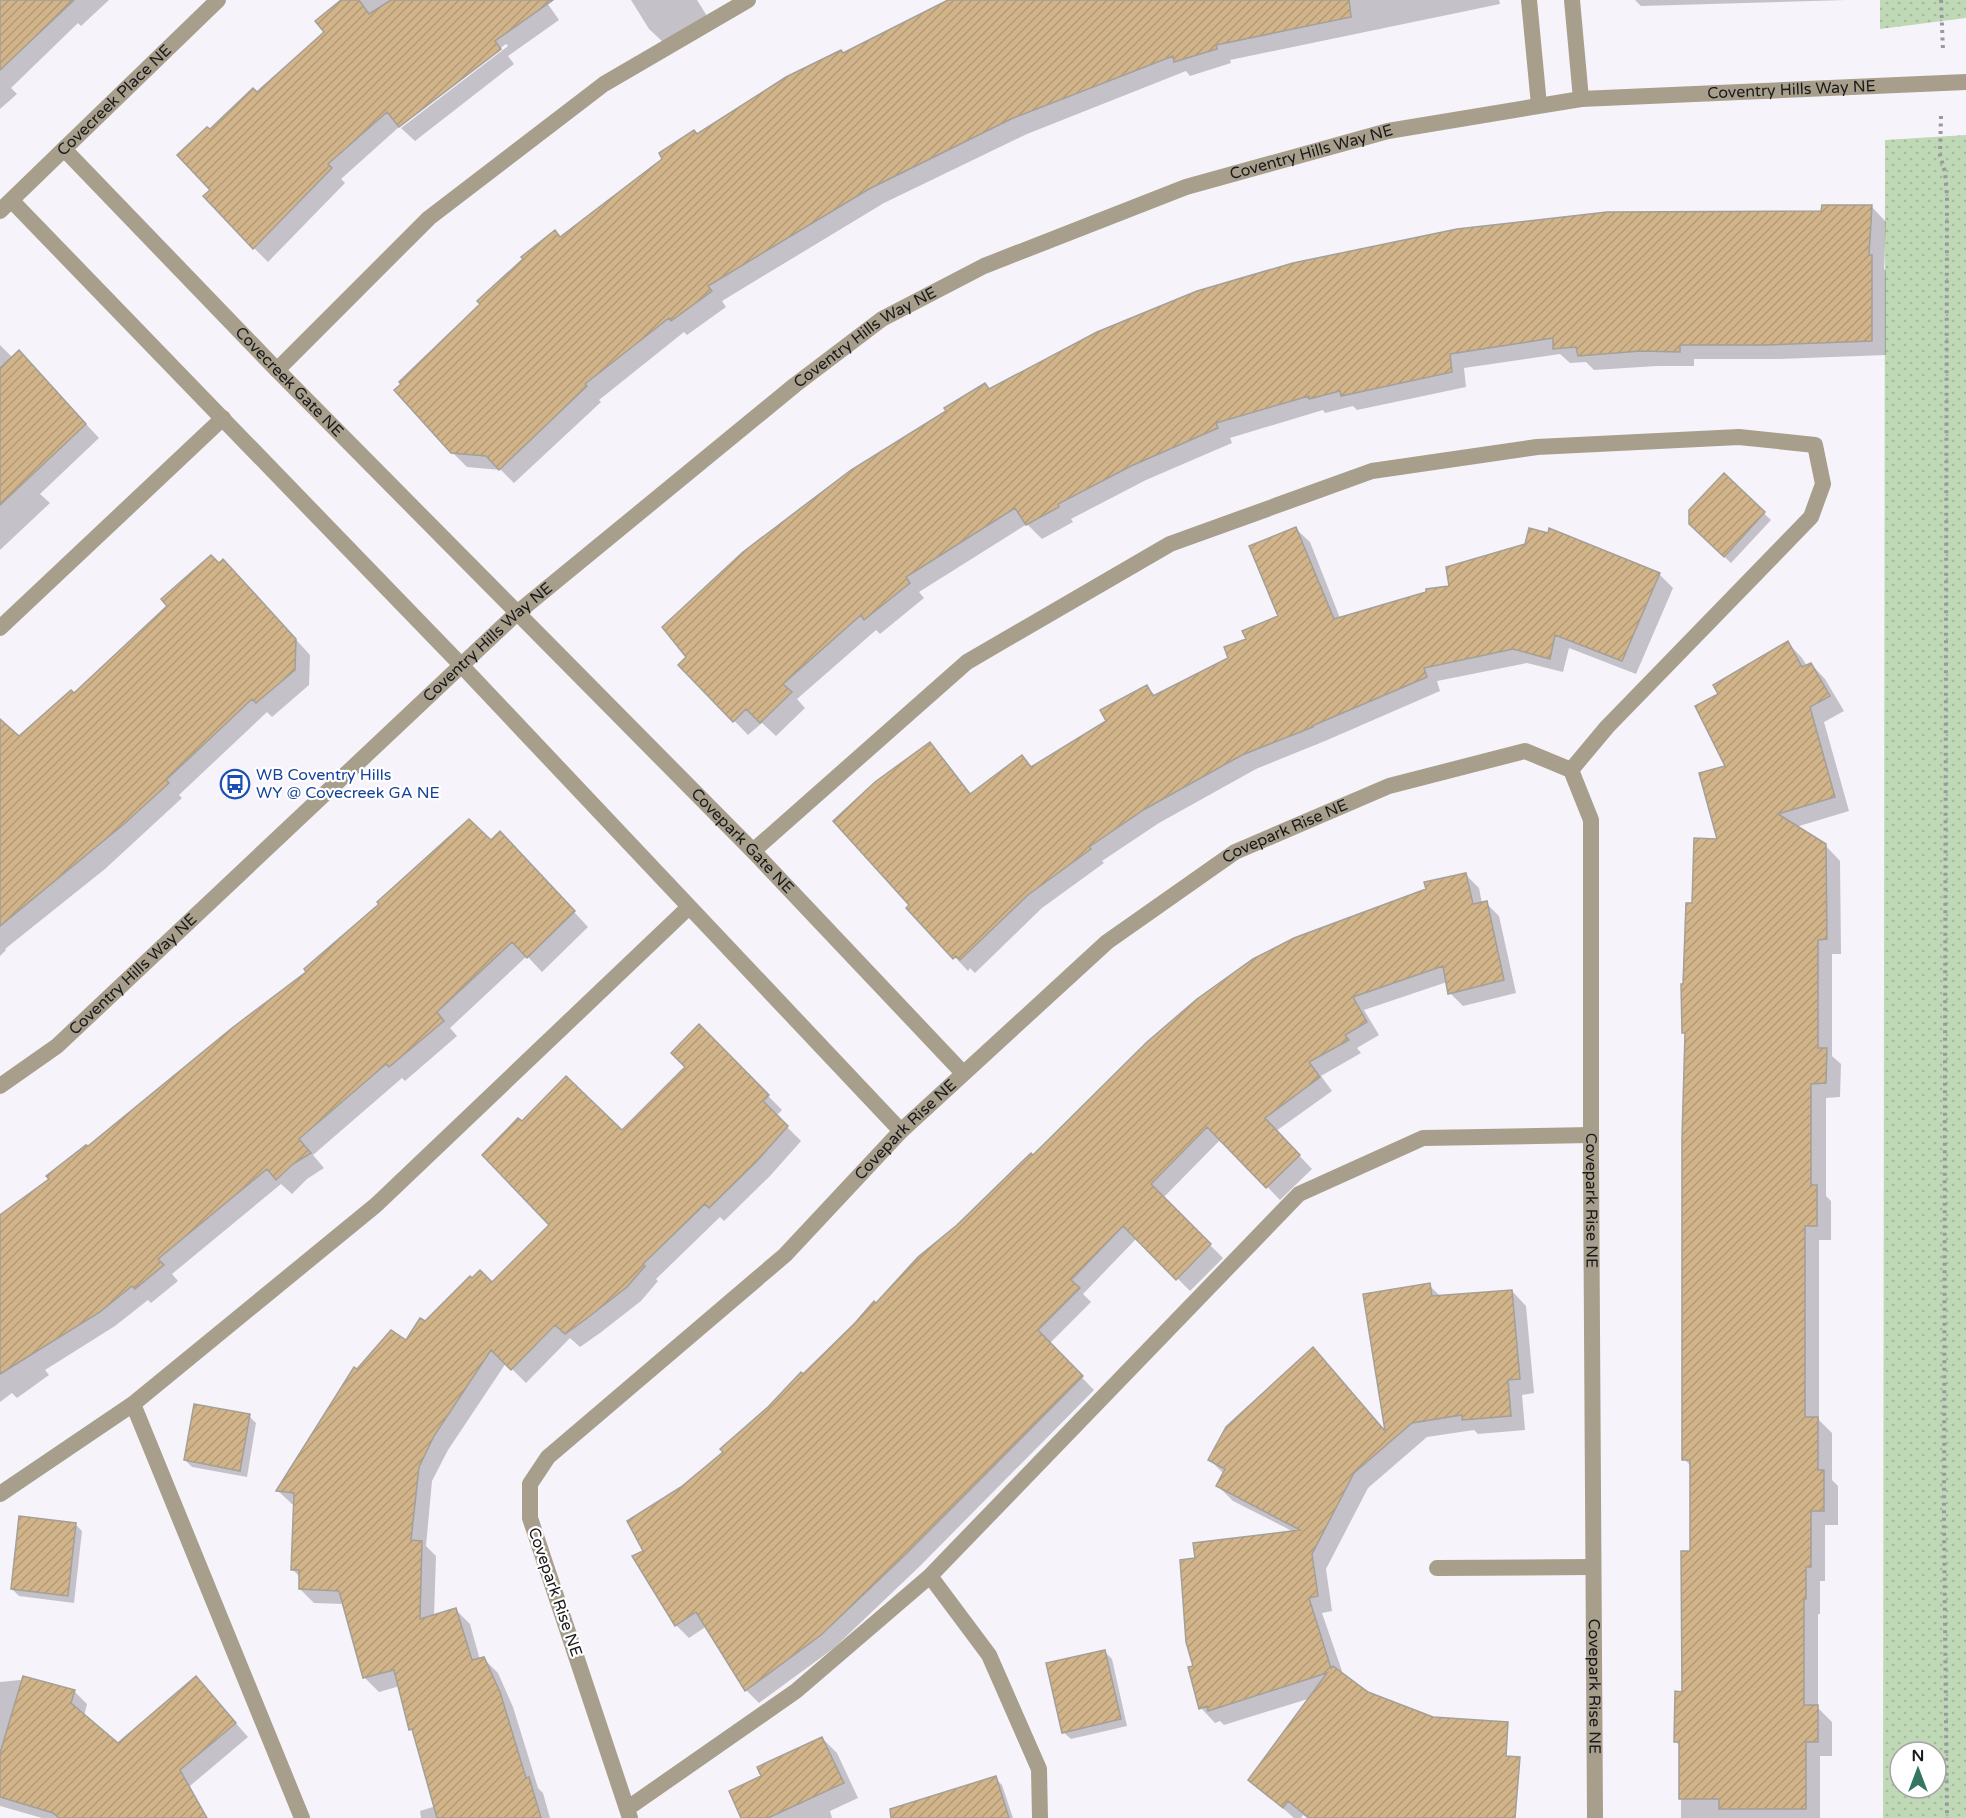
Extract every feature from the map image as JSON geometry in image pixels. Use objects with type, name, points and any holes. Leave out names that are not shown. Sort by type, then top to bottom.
[{"type":"street","name":"Covecreek Place NE","points":[[6,206],[218,0]]},
{"type":"street","points":[[277,370],[439,211],[604,84],[748,0]]},
{"type":"street","points":[[1529,0],[1539,105]]},
{"type":"street","points":[[1572,0],[1581,99]]},
{"type":"street","name":"Coventry Hills Way NE","points":[[0,1086],[57,1046],[517,613],[795,385],[873,326],[984,266],[1186,187],[1388,131],[1581,99],[1966,82]]},
{"type":"street","name":"Covecreek Gate NE","points":[[64,149],[277,370],[517,613]]},
{"type":"street","points":[[6,206],[222,418],[462,666],[901,1131]]},
{"type":"street","points":[[0,628],[222,418]]},
{"type":"street","points":[[753,851],[967,662],[1170,544],[1372,471],[1537,447],[1739,437],[1815,445],[1823,484],[1811,517],[1607,727],[1571,770]]},
{"type":"street","name":"Covepark Gate NE","points":[[517,613],[753,851],[963,1073]]},
{"type":"street","name":"Covepark Rise NE","points":[[629,1813],[530,1518],[530,1484],[548,1457],[785,1255],[901,1131],[1107,942],[1235,852],[1389,786],[1525,752],[1571,770],[1591,820],[1592,1567],[1595,1818]]},
{"type":"street","points":[[0,1494],[133,1404],[376,1205],[689,908]]},
{"type":"street","points":[[629,1813],[796,1691],[930,1576],[1299,1194],[1423,1138],[1591,1135]]},
{"type":"street","points":[[133,1404],[302,1818]]},
{"type":"street","points":[[1437,1568],[1592,1567]]},
{"type":"street","points":[[930,1576],[989,1655],[1038,1769],[1040,1818]]},
{"type":"path","points":[[1941,0],[1944,42],[1940,156],[1945,172],[1947,196],[1944,1533],[1947,1818]]},
{"type":"green space","points":[[1880,0],[1966,0],[1966,18],[1880,29]]},
{"type":"green space","points":[[1966,135],[1966,1818],[1883,1818],[1885,140]]},
{"type":"building","points":[[0,0],[74,0],[0,70]]},
{"type":"building","points":[[341,0],[359,0],[369,14],[391,0],[553,0],[495,41],[501,49],[399,127],[387,112],[328,164],[332,168],[253,249],[203,196],[210,190],[177,155],[207,127],[210,129],[253,88],[257,92],[324,32],[315,21]]},
{"type":"building","points":[[948,0],[1349,0],[1351,17],[1216,45],[1217,49],[1174,62],[1173,56],[1011,119],[869,189],[708,286],[712,291],[671,321],[669,318],[585,384],[587,386],[499,470],[486,456],[451,453],[394,390],[401,384],[399,382],[480,304],[477,301],[523,259],[521,257],[555,230],[560,237],[662,159],[659,153],[694,130],[697,134],[786,77],[841,50],[843,53]]},
{"type":"building","points":[[1822,205],[1872,205],[1869,255],[1872,255],[1872,341],[1680,345],[1680,352],[1641,351],[1578,356],[1576,347],[1553,349],[1553,338],[1450,354],[1452,372],[1341,396],[1340,391],[1309,399],[1309,396],[1216,423],[1218,428],[1131,466],[1058,504],[1059,507],[1026,525],[1015,508],[906,577],[910,583],[864,620],[861,615],[783,684],[792,692],[760,723],[746,709],[733,722],[678,665],[686,657],[662,627],[743,552],[851,470],[946,411],[944,408],[985,383],[989,389],[1097,332],[1197,291],[1293,263],[1457,229],[1607,212],[1821,211]]},
{"type":"building","points":[[19,350],[86,424],[0,505],[0,368]]},
{"type":"building","points":[[1724,473],[1765,512],[1724,557],[1689,524],[1689,510]]},
{"type":"building","points":[[1296,527],[1334,619],[1426,592],[1426,589],[1449,586],[1446,567],[1525,544],[1529,528],[1548,533],[1549,528],[1660,573],[1622,661],[1555,635],[1550,659],[1513,649],[1424,668],[1427,677],[1242,755],[1145,809],[1089,847],[1091,849],[1028,895],[960,960],[956,956],[953,959],[906,908],[909,905],[833,821],[875,782],[930,742],[970,794],[1022,755],[1031,767],[1106,721],[1100,710],[1147,685],[1153,696],[1228,658],[1224,647],[1246,639],[1242,631],[1278,616],[1249,546]]},
{"type":"building","points":[[211,555],[219,563],[223,559],[296,639],[295,670],[256,703],[252,699],[166,780],[169,783],[124,824],[0,926],[0,719],[19,736],[71,690],[74,693],[167,606],[161,599]]},
{"type":"building","points":[[1788,641],[1802,667],[1811,663],[1830,696],[1810,707],[1835,797],[1778,814],[1826,844],[1827,939],[1818,940],[1818,1048],[1827,1048],[1826,1083],[1811,1084],[1811,1185],[1817,1185],[1817,1226],[1805,1226],[1805,1417],[1818,1417],[1818,1470],[1824,1470],[1824,1511],[1811,1511],[1811,1567],[1806,1567],[1806,1599],[1804,1599],[1804,1705],[1818,1705],[1818,1742],[1806,1742],[1806,1809],[1719,1809],[1719,1799],[1679,1799],[1679,1742],[1674,1742],[1675,1691],[1682,1692],[1681,1551],[1690,1551],[1690,1460],[1682,1460],[1682,1138],[1685,1033],[1682,1033],[1681,984],[1683,984],[1686,903],[1692,903],[1694,838],[1717,839],[1699,773],[1725,766],[1695,706],[1718,694],[1713,685]]},
{"type":"building","points":[[469,819],[491,840],[500,831],[575,911],[527,958],[512,942],[437,1012],[444,1021],[389,1067],[386,1064],[299,1139],[311,1153],[293,1164],[276,1180],[267,1169],[158,1259],[164,1265],[135,1289],[132,1286],[100,1312],[0,1374],[0,1215],[49,1179],[46,1176],[86,1145],[88,1146],[232,1028],[306,972],[304,969],[379,904],[377,902]]},
{"type":"building","points":[[1466,873],[1473,904],[1487,901],[1504,980],[1448,994],[1443,966],[1353,997],[1367,1022],[1345,1035],[1349,1040],[1309,1062],[1320,1077],[1265,1118],[1300,1155],[1266,1188],[1207,1127],[1151,1184],[1211,1244],[1176,1280],[1123,1226],[1071,1280],[1080,1288],[1038,1330],[1083,1376],[906,1554],[821,1635],[745,1691],[696,1612],[675,1626],[632,1556],[643,1551],[627,1521],[681,1487],[723,1452],[720,1449],[768,1407],[801,1372],[803,1374],[874,1301],[876,1303],[918,1257],[957,1225],[1031,1153],[1033,1155],[1147,1042],[1197,999],[1253,959],[1294,938],[1426,889],[1424,882]]},
{"type":"building","points":[[699,1024],[769,1095],[763,1101],[788,1126],[756,1162],[709,1208],[705,1204],[643,1264],[645,1266],[627,1287],[586,1319],[565,1334],[555,1325],[511,1370],[491,1350],[434,1436],[419,1467],[411,1540],[422,1541],[420,1619],[456,1608],[472,1660],[484,1657],[500,1692],[526,1778],[529,1777],[541,1818],[437,1818],[412,1729],[409,1730],[394,1670],[363,1678],[339,1591],[299,1589],[299,1570],[291,1570],[294,1493],[276,1491],[354,1367],[357,1369],[391,1330],[406,1340],[420,1318],[425,1321],[470,1276],[472,1278],[480,1270],[492,1282],[549,1225],[482,1155],[518,1118],[522,1121],[566,1076],[622,1130],[685,1067],[671,1053]]},
{"type":"building","points":[[1430,1283],[1432,1296],[1512,1290],[1520,1379],[1508,1380],[1511,1416],[1462,1420],[1462,1415],[1412,1423],[1354,1473],[1312,1554],[1318,1596],[1309,1598],[1331,1668],[1333,1666],[1368,1692],[1433,1717],[1508,1722],[1506,1756],[1520,1757],[1515,1818],[1309,1818],[1288,1801],[1283,1808],[1248,1780],[1327,1673],[1208,1711],[1207,1706],[1199,1709],[1188,1667],[1193,1666],[1186,1642],[1180,1560],[1195,1558],[1193,1543],[1300,1530],[1216,1486],[1225,1469],[1208,1460],[1226,1427],[1313,1347],[1385,1431],[1363,1294]]},
{"type":"building","points":[[194,1404],[250,1414],[240,1471],[184,1460]]},
{"type":"building","points":[[19,1516],[76,1523],[68,1596],[11,1589]]},
{"type":"building","points":[[1105,1650],[1121,1719],[1062,1733],[1046,1663]]},
{"type":"building","points":[[23,1676],[75,1690],[71,1703],[118,1743],[196,1676],[236,1723],[180,1770],[207,1818],[59,1818],[53,1813],[0,1797],[0,1753]]},
{"type":"building","points":[[822,1737],[844,1783],[768,1818],[741,1818],[729,1791],[761,1776],[757,1767]]},
{"type":"building","points":[[996,1776],[1009,1818],[891,1818],[890,1809]]},
{"type":"place","name":"WB Coventry Hills WY @ Covecreek GA NE","points":[[235,784]]}]
